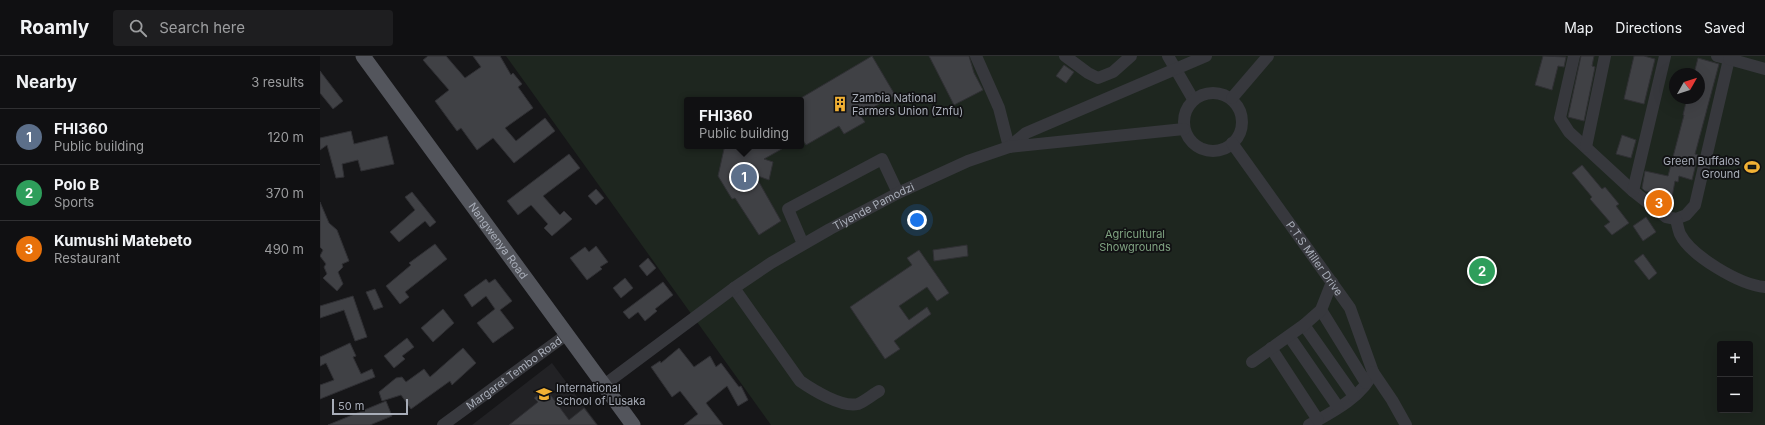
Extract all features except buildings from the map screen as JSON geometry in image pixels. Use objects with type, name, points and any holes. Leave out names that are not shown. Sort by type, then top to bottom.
[{"type":"main road","name":"Nangwenya Road","points":[[363,56],[633,425]]},
{"type":"street","points":[[1064,56],[1088,73],[1098,78],[1113,72],[1131,56]]},
{"type":"street","points":[[1168,56],[1193,100]]},
{"type":"street","points":[[982,59],[999,108],[1009,147],[1026,133],[1206,56]]},
{"type":"street","points":[[1574,56],[1560,118],[1569,132],[1633,191],[1666,217],[1676,219],[1686,215],[1695,205],[1729,59]]},
{"type":"street","points":[[1586,147],[1605,56]]},
{"type":"street","points":[[1633,191],[1665,56]]},
{"type":"street","points":[[1717,56],[1765,69]]},
{"type":"street","points":[[1232,98],[1266,57]]},
{"type":"street","points":[[1212,93],[1220,93],[1232,98],[1239,108],[1242,120],[1239,133],[1232,143],[1227,147],[1216,151],[1204,150],[1193,144],[1184,128],[1184,116],[1193,100],[1199,96],[1212,93]]},
{"type":"street","name":"Tiyende Pamodzi","points":[[604,385],[734,288],[803,244],[898,193],[968,162],[1009,147],[1184,128]]},
{"type":"street","name":"P.T.S Miller Drive","points":[[1232,143],[1350,308],[1373,372],[1392,400],[1406,425]]},
{"type":"street","points":[[803,244],[788,209],[882,159],[898,193]]},
{"type":"street","points":[[1676,219],[1680,234],[1688,244],[1708,262],[1741,281],[1765,287]]},
{"type":"street","points":[[1252,362],[1304,325],[1321,310],[1332,282]]},
{"type":"street","points":[[734,288],[800,381],[812,390],[831,399],[848,404],[856,404],[879,391]]},
{"type":"street","points":[[1321,310],[1366,383]]},
{"type":"street","points":[[1304,325],[1354,396]]},
{"type":"street","name":"Margaret Tembo Road","points":[[443,425],[566,335]]},
{"type":"street","points":[[1289,336],[1338,408]]},
{"type":"street","points":[[1271,348],[1314,423],[1354,396],[1366,383],[1373,372]]},
{"type":"shaded area","name":"International School of Lusaka","points":[[552,363],[598,425],[472,425]]},
{"type":"green space","name":"Agricultural Showgrounds","points":[[506,56],[1765,56],[1765,425],[771,425]]},
{"type":"place","name":"Zambia National Farmers Union (Znfu)","points":[[840,104]]},
{"type":"place","name":"Green Buffalos Ground","points":[[1752,167]]},
{"type":"place","name":"FHI360","points":[[744,177]]},
{"type":"place","name":"Kumushi Matebeto","points":[[1659,203]]},
{"type":"place","name":"Polo B","points":[[1482,271]]},
{"type":"place","name":"International School of Lusaka","points":[[544,394]]}]
